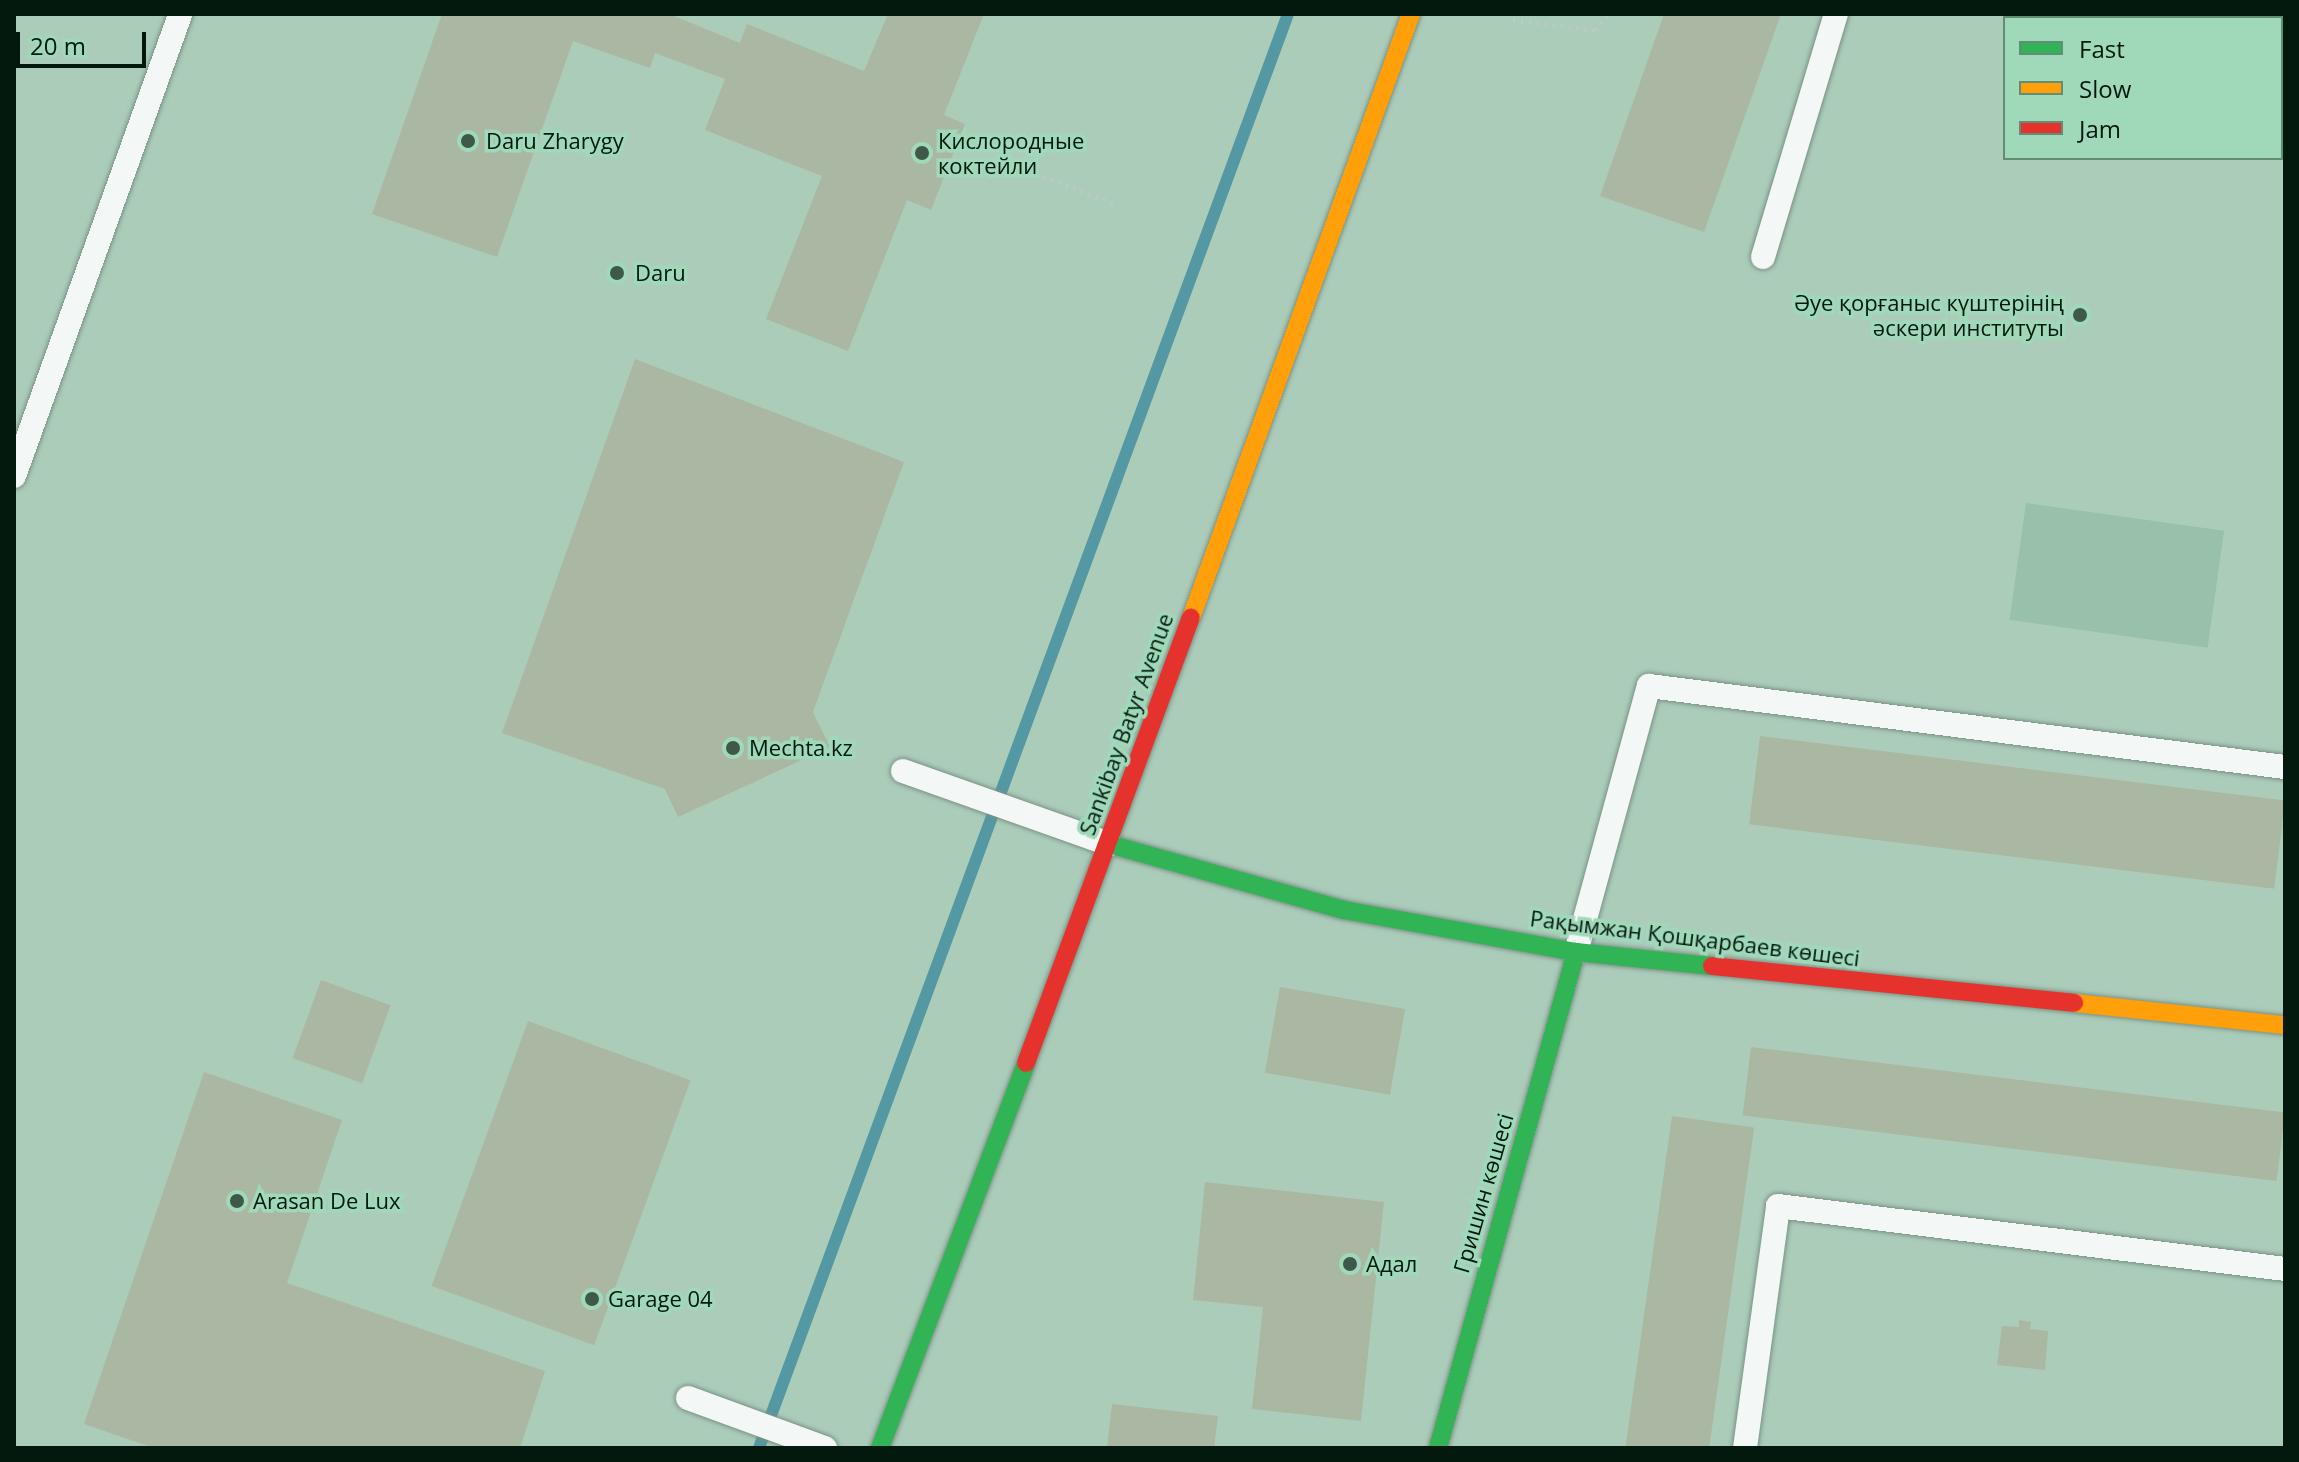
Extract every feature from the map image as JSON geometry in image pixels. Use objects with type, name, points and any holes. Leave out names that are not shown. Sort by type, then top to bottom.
[{"type":"street","name":"Sankibay Batyr Avenue","points":[[880,1448],[1109,844],[1411,14]]},
{"type":"street","name":"Рақымжан Қошқарбаев көшесі","points":[[1109,844],[1344,910],[1576,952],[2285,1025]]},
{"type":"street","name":"Гришин көшесі","points":[[1438,1448],[1576,952]]},
{"type":"lane","points":[[14,476],[180,14]]},
{"type":"lane","points":[[1763,257],[1836,14]]},
{"type":"lane","points":[[1576,952],[1649,686],[2285,767]]},
{"type":"lane","points":[[903,771],[1033,814],[1109,844]]},
{"type":"lane","points":[[1745,1448],[1778,1206],[2285,1269]]},
{"type":"lane","points":[[688,1398],[817,1445]]},
{"type":"path","points":[[1513,20],[1596,30],[1608,14]]},
{"type":"path","points":[[1021,168],[1116,204]]},
{"type":"green space","points":[[2026,503],[2224,531],[2208,648],[2010,620]]},
{"type":"building","points":[[442,14],[669,14],[740,43],[747,24],[864,71],[888,14],[984,14],[944,115],[965,124],[931,210],[907,200],[848,351],[766,319],[822,176],[705,130],[725,79],[655,53],[650,68],[573,41],[497,257],[372,214]]},
{"type":"building","points":[[1664,14],[1781,14],[1704,232],[1600,196]]},
{"type":"building","points":[[635,359],[904,462],[813,712],[830,747],[678,817],[665,789],[502,733]]},
{"type":"building","points":[[1760,736],[2285,800],[2274,889],[1749,824]]},
{"type":"building","points":[[321,980],[391,1005],[362,1083],[293,1058]]},
{"type":"building","points":[[1280,987],[1405,1009],[1390,1095],[1265,1073]]},
{"type":"building","points":[[528,1021],[691,1080],[594,1345],[432,1286]]},
{"type":"building","points":[[1751,1047],[2285,1113],[2277,1181],[1743,1115]]},
{"type":"building","name":"Arasan De Lux","points":[[204,1072],[342,1120],[287,1283],[545,1371],[520,1448],[154,1448],[84,1424]]},
{"type":"building","points":[[1672,1116],[1754,1128],[1709,1448],[1626,1447]]},
{"type":"building","points":[[1205,1182],[1384,1202],[1361,1421],[1252,1409],[1263,1307],[1193,1300]]},
{"type":"building","points":[[2019,1320],[2031,1322],[2030,1329],[2048,1331],[2045,1370],[1997,1365],[2002,1326],[2019,1327]]},
{"type":"building","points":[[1112,1404],[1218,1416],[1214,1448],[1107,1448]]},
{"type":"waterway","points":[[759,1448],[1288,14]]},
{"type":"traffic: fast","points":[[1109,844],[1344,910],[1576,952],[1712,966]]},
{"type":"traffic: fast","points":[[1438,1448],[1576,952]]},
{"type":"traffic: fast","points":[[880,1448],[1026,1063]]},
{"type":"traffic: slow","points":[[1191,618],[1411,14]]},
{"type":"traffic: slow","points":[[2074,1003],[2285,1025]]},
{"type":"traffic: jam","points":[[1026,1063],[1191,618]]},
{"type":"traffic: jam","points":[[1712,966],[2074,1003]]},
{"type":"place","name":"Daru Zharygy","points":[[468,141]]},
{"type":"place","name":"Кислородные коктейли","points":[[922,153]]},
{"type":"place","name":"Daru","points":[[617,273]]},
{"type":"place","name":"Әуе қорғаныс күштерінің әскери институты","points":[[2080,315]]},
{"type":"place","name":"Mechta.kz","points":[[733,748]]},
{"type":"place","name":"Arasan De Lux","points":[[237,1201]]},
{"type":"place","name":"Адал","points":[[1350,1264]]},
{"type":"place","name":"Garage 04","points":[[592,1299]]}]
